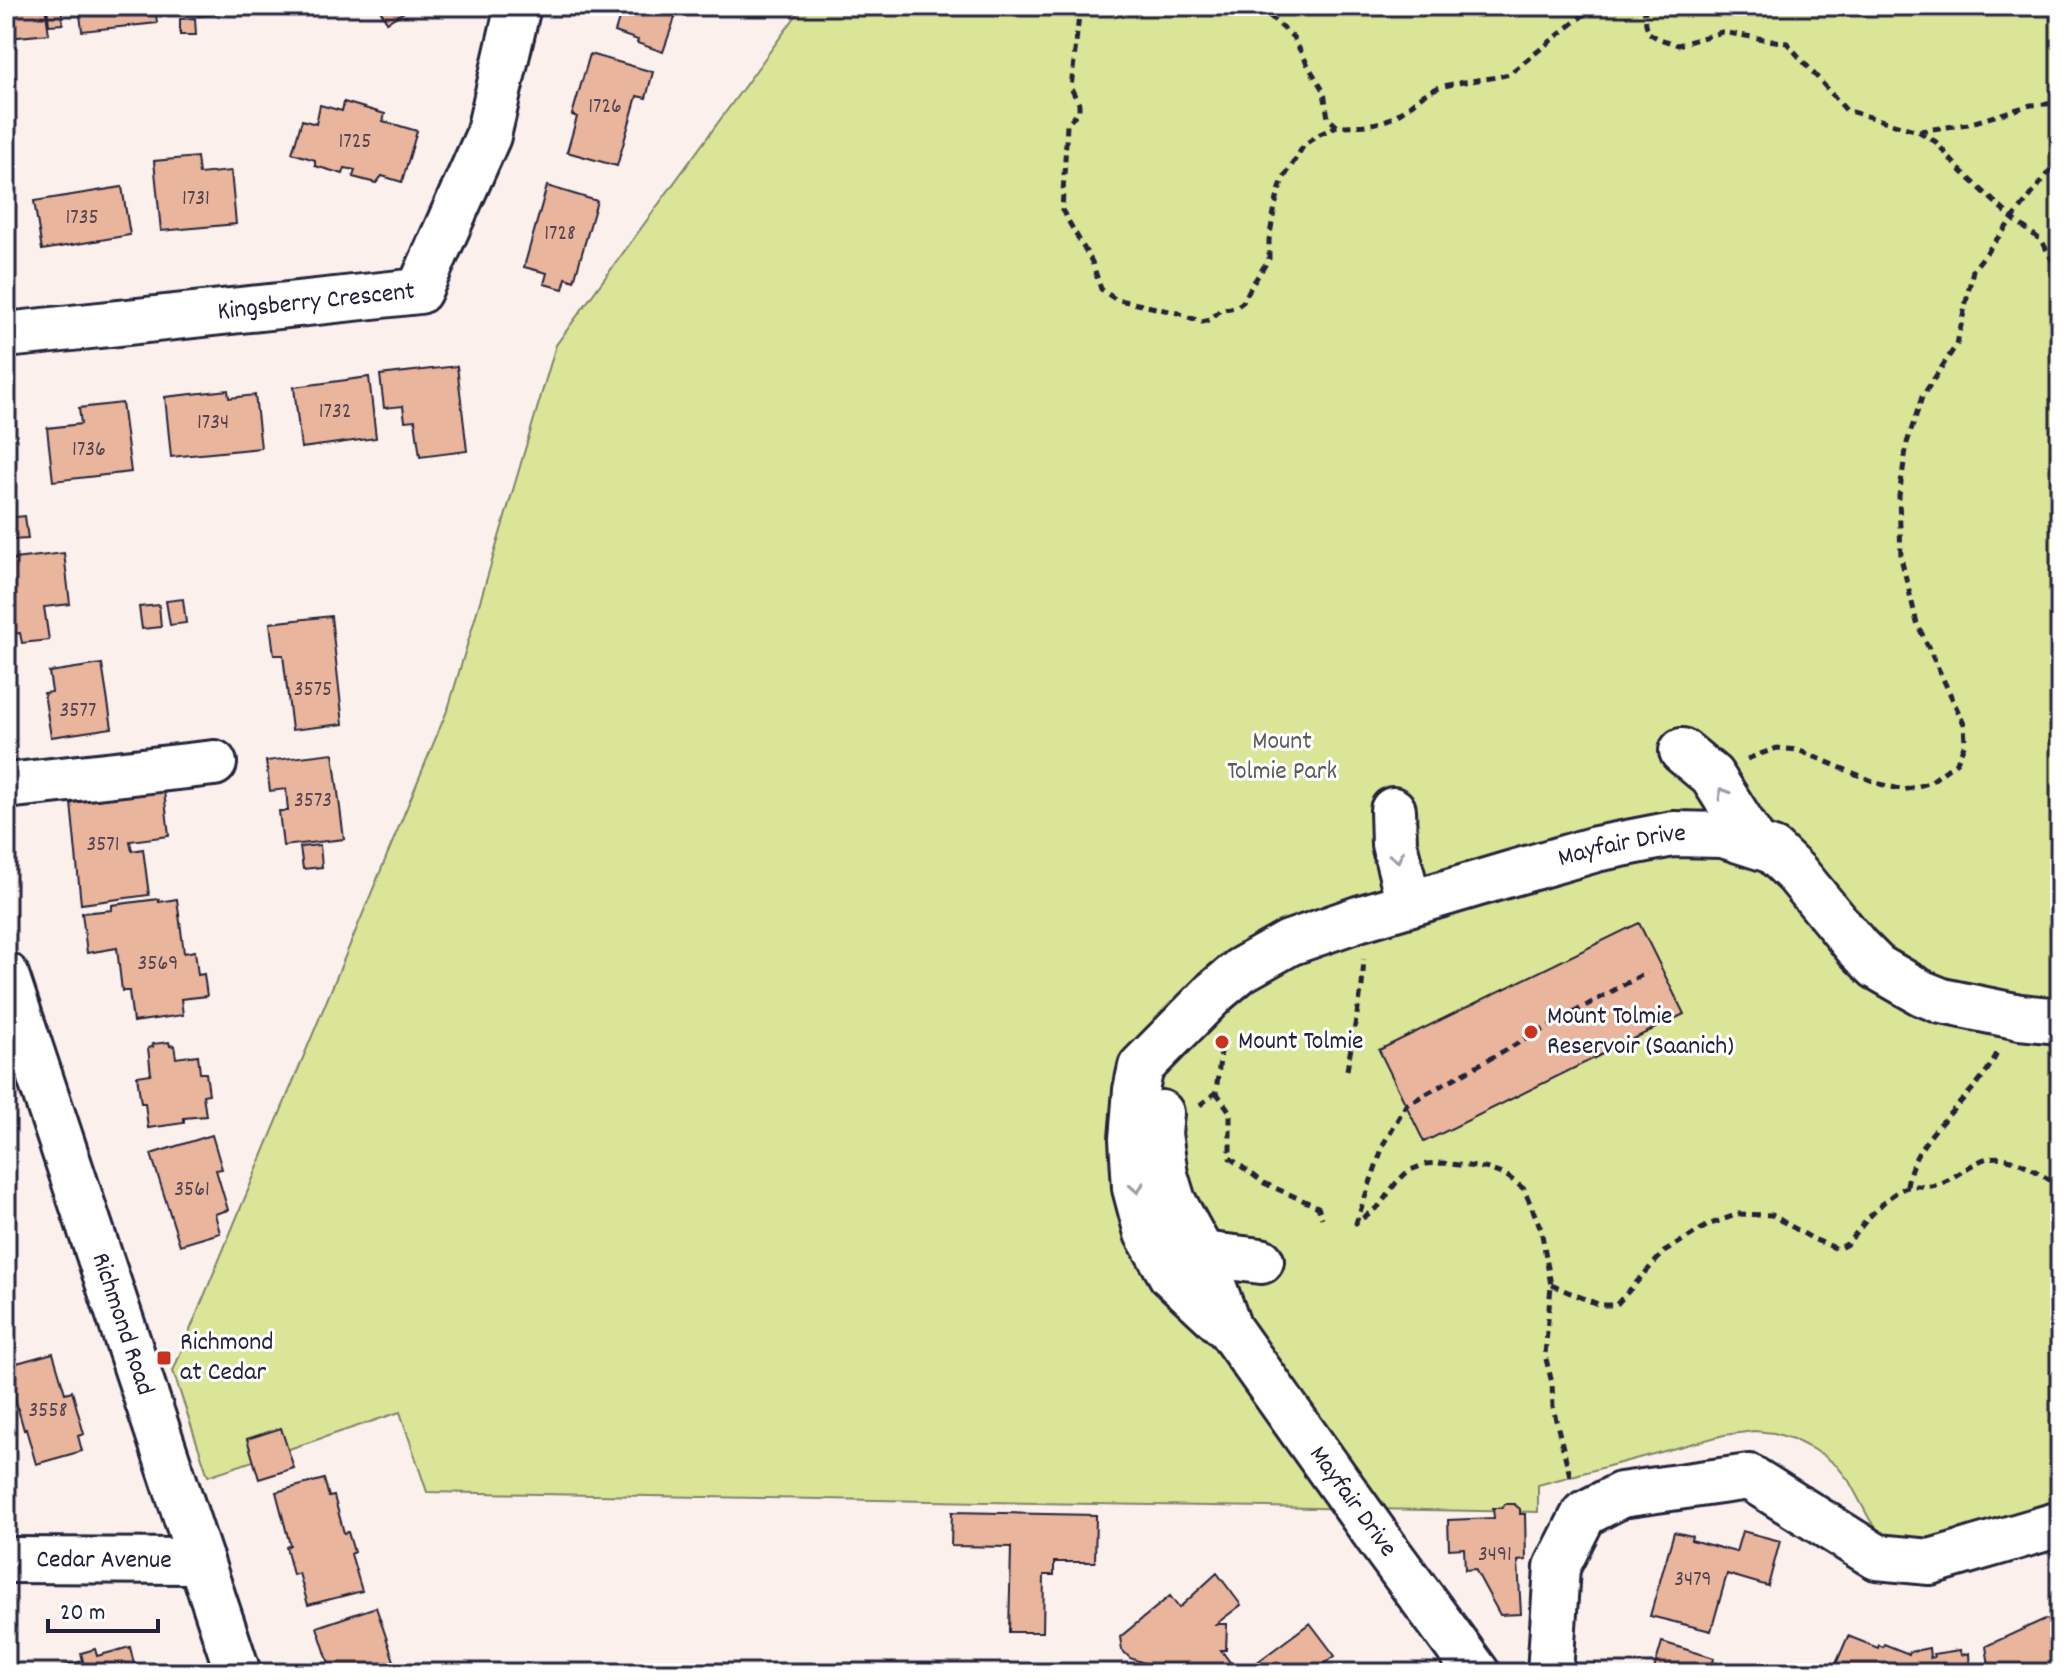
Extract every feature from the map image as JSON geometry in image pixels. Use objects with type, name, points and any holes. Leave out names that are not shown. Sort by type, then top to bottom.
[{"type":"street","name":"Kingsberry Crescent","points":[[6,335],[419,291],[488,136],[518,6]]},
{"type":"street","points":[[6,786],[214,763]]},
{"type":"street","points":[[1697,763],[1755,844]]},
{"type":"street","points":[[1393,810],[1394,844],[1409,903]]},
{"type":"street","name":"Mayfair Drive","points":[[1477,1673],[1230,1330],[1171,1275],[1147,1233],[1135,1188],[1132,1139],[1141,1067],[1241,970],[1289,943],[1409,903],[1596,849],[1673,834],[1723,835],[1773,851],[1797,874],[1877,967],[1922,993],[1942,1001],[2040,1019]]},
{"type":"street","name":"Richmond Road","points":[[9,991],[238,1673]]},
{"type":"street","name":"Mayfair Drive","points":[[1169,1039],[1159,1134],[1165,1175],[1173,1201],[1202,1254],[1230,1330]]},
{"type":"street","points":[[1202,1254],[1261,1261]]},
{"type":"street","points":[[1550,1673],[1557,1567],[1584,1514],[1621,1495],[1749,1477],[1877,1557],[1930,1562],[2060,1524]]},
{"type":"street","name":"Cedar Avenue","points":[[6,1560],[201,1561]]},
{"type":"path","points":[[1080,6],[1071,88],[1079,110],[1067,125],[1062,210],[1092,262],[1101,289],[1115,299],[1178,313],[1202,322],[1210,320],[1220,310],[1236,307],[1243,302],[1269,259],[1269,240],[1282,181],[1304,145],[1337,126],[1365,125],[1397,115],[1435,89],[1509,74],[1595,6]]},
{"type":"path","points":[[1259,6],[1293,37],[1324,92],[1328,118],[1337,126]]},
{"type":"path","points":[[1644,6],[1649,33],[1678,45],[1722,32],[1787,43],[1846,110],[1918,131],[1936,142],[1958,168],[2042,241],[2058,271],[2060,297]]},
{"type":"path","points":[[1918,131],[1968,124],[2031,105],[2060,103]]},
{"type":"path","points":[[1697,763],[1744,760],[1777,748],[1798,750],[1880,784],[1904,790],[1929,783],[1957,762],[1965,743],[1964,724],[1917,623],[1901,558],[1899,496],[1907,443],[1922,397],[1957,344],[1973,270],[2060,158]]},
{"type":"path","points":[[1347,1070],[1362,986],[1365,940],[1358,919]]},
{"type":"path","points":[[1584,1514],[1553,1408],[1552,1383],[1545,1355],[1551,1285],[1541,1229],[1524,1189],[1507,1176],[1485,1168],[1426,1164],[1408,1171],[1379,1206],[1356,1223],[1384,1143],[1406,1105],[1647,972]]},
{"type":"path","points":[[1907,1186],[1908,1175],[1923,1146],[1994,1061],[2005,1038],[2040,1019]]},
{"type":"path","points":[[1222,1042],[1216,1092],[1230,1112],[1230,1158],[1264,1183],[1318,1207],[1322,1218]]},
{"type":"path","points":[[1200,1105],[1216,1092]]},
{"type":"path","points":[[1551,1285],[1600,1305],[1616,1305],[1664,1252],[1708,1225],[1738,1214],[1772,1215],[1813,1239],[1838,1249],[1847,1244],[1889,1198],[1907,1186],[1934,1186],[1983,1159],[2006,1158],[2060,1187]]},
{"type":"green space","name":"Mount Tolmie Park","points":[[803,6],[2060,6],[2060,1505],[1927,1543],[1892,1540],[1878,1530],[1849,1481],[1822,1454],[1793,1439],[1754,1431],[1724,1435],[1538,1485],[1538,1512],[427,1492],[400,1412],[208,1476],[173,1371],[449,706],[556,345]]},
{"type":"building","points":[[6,6],[45,6],[49,34],[8,38],[11,70],[6,70]]},
{"type":"building","points":[[47,6],[61,6],[63,24],[49,25]]},
{"type":"building","points":[[79,6],[155,6],[157,23],[82,31]]},
{"type":"building","points":[[197,6],[274,6],[198,16]]},
{"type":"building","points":[[378,6],[414,6],[387,22]]},
{"type":"building","points":[[623,6],[679,6],[663,52],[615,32]]},
{"type":"building","points":[[195,18],[196,35],[180,35],[180,19]]},
{"type":"building","points":[[590,54],[653,72],[646,98],[637,96],[617,166],[567,152],[577,117],[572,115]]},
{"type":"building","points":[[344,102],[385,114],[383,121],[417,131],[402,182],[382,176],[376,183],[353,177],[355,170],[345,168],[343,174],[315,166],[315,160],[292,153],[302,120],[316,124],[320,105],[342,111]]},
{"type":"building","points":[[197,157],[199,174],[231,171],[236,224],[161,231],[154,161]]},
{"type":"building","points":[[547,186],[597,201],[574,281],[566,278],[563,289],[544,284],[547,273],[524,267]]},
{"type":"building","points":[[122,187],[130,235],[42,250],[34,201]]},
{"type":"building","points":[[457,366],[467,451],[420,457],[415,420],[405,421],[403,406],[384,408],[380,375]]},
{"type":"building","points":[[369,377],[376,438],[301,448],[294,387]]},
{"type":"building","points":[[228,390],[229,398],[255,395],[261,448],[171,457],[165,397]]},
{"type":"building","points":[[122,403],[131,472],[53,481],[47,428],[81,424],[79,408]]},
{"type":"building","points":[[12,487],[14,512],[6,512],[6,488]]},
{"type":"building","points":[[25,516],[28,539],[9,540],[6,518]]},
{"type":"building","points":[[64,553],[70,604],[44,607],[49,640],[22,643],[20,633],[9,634],[6,625],[6,560]]},
{"type":"building","points":[[183,599],[186,623],[170,625],[166,601]]},
{"type":"building","points":[[159,605],[161,627],[142,629],[139,607]]},
{"type":"building","points":[[331,616],[343,724],[292,730],[283,655],[274,655],[270,623]]},
{"type":"building","points":[[102,664],[112,728],[51,737],[44,693],[52,692],[49,672]]},
{"type":"building","points":[[333,753],[344,839],[283,846],[279,811],[288,811],[286,789],[270,791],[266,761]]},
{"type":"building","points":[[164,791],[169,836],[130,841],[132,851],[143,849],[149,895],[81,904],[71,803]]},
{"type":"building","points":[[320,845],[322,867],[303,869],[300,847]]},
{"type":"building","points":[[159,899],[159,902],[177,899],[184,953],[195,951],[198,975],[204,974],[207,996],[181,999],[183,1015],[133,1022],[129,991],[122,991],[117,948],[87,953],[82,913],[112,910],[112,905]]},
{"type":"building","name":"Mount Tolmie Reservoir (Saanich)","points":[[1639,923],[1684,1014],[1424,1142],[1379,1050]]},
{"type":"building","points":[[169,1042],[170,1046],[174,1045],[176,1058],[198,1055],[200,1073],[206,1073],[209,1094],[203,1095],[206,1116],[184,1118],[184,1123],[148,1128],[137,1076],[151,1074],[148,1048],[153,1047],[152,1044]]},
{"type":"building","points":[[212,1135],[222,1169],[216,1170],[228,1210],[215,1214],[220,1233],[180,1245],[151,1154]]},
{"type":"building","points":[[53,1353],[65,1393],[72,1391],[84,1434],[78,1436],[82,1451],[36,1464],[6,1366]]},
{"type":"building","points":[[281,1428],[294,1468],[259,1479],[247,1439]]},
{"type":"building","points":[[324,1479],[329,1497],[334,1496],[344,1533],[348,1532],[362,1591],[308,1605],[299,1573],[293,1575],[286,1547],[290,1545],[276,1492]]},
{"type":"building","points":[[1505,1504],[1514,1504],[1520,1509],[1520,1514],[1525,1514],[1526,1560],[1518,1561],[1521,1614],[1500,1615],[1475,1569],[1465,1570],[1464,1548],[1449,1549],[1448,1520],[1494,1518],[1493,1508],[1502,1508]]},
{"type":"building","points":[[952,1512],[1096,1515],[1095,1562],[1054,1562],[1054,1575],[1044,1575],[1043,1632],[1009,1632],[1011,1547],[951,1546]]},
{"type":"building","points":[[1742,1531],[1780,1541],[1768,1586],[1727,1574],[1711,1631],[1650,1616],[1674,1532],[1736,1552]]},
{"type":"building","points":[[1217,1573],[1241,1605],[1216,1624],[1227,1624],[1226,1650],[1221,1650],[1238,1673],[1130,1673],[1144,1663],[1130,1658],[1122,1650],[1120,1637],[1170,1596],[1179,1608]]},
{"type":"building","points":[[376,1607],[398,1673],[332,1673],[317,1627]]},
{"type":"building","points":[[2045,1619],[2060,1622],[2060,1673],[1990,1673],[1986,1646]]},
{"type":"building","points":[[1310,1623],[1335,1656],[1311,1673],[1244,1672]]},
{"type":"building","points":[[1848,1636],[1878,1648],[1884,1644],[1909,1654],[1929,1648],[1930,1658],[1934,1657],[1933,1654],[1960,1650],[1961,1655],[1969,1653],[1970,1673],[1832,1673]]},
{"type":"building","points":[[1662,1642],[1714,1658],[1712,1668],[1729,1673],[1653,1673]]},
{"type":"building","points":[[130,1647],[136,1672],[56,1673],[54,1669],[83,1661],[81,1653],[95,1649],[97,1656]]},
{"type":"place","name":"Mount Tolmie Reservoir (Saanich)","points":[[1531,1032]]},
{"type":"place","name":"Mount Tolmie","points":[[1222,1042]]},
{"type":"place","name":"Richmond at Cedar","points":[[164,1358]]}]
